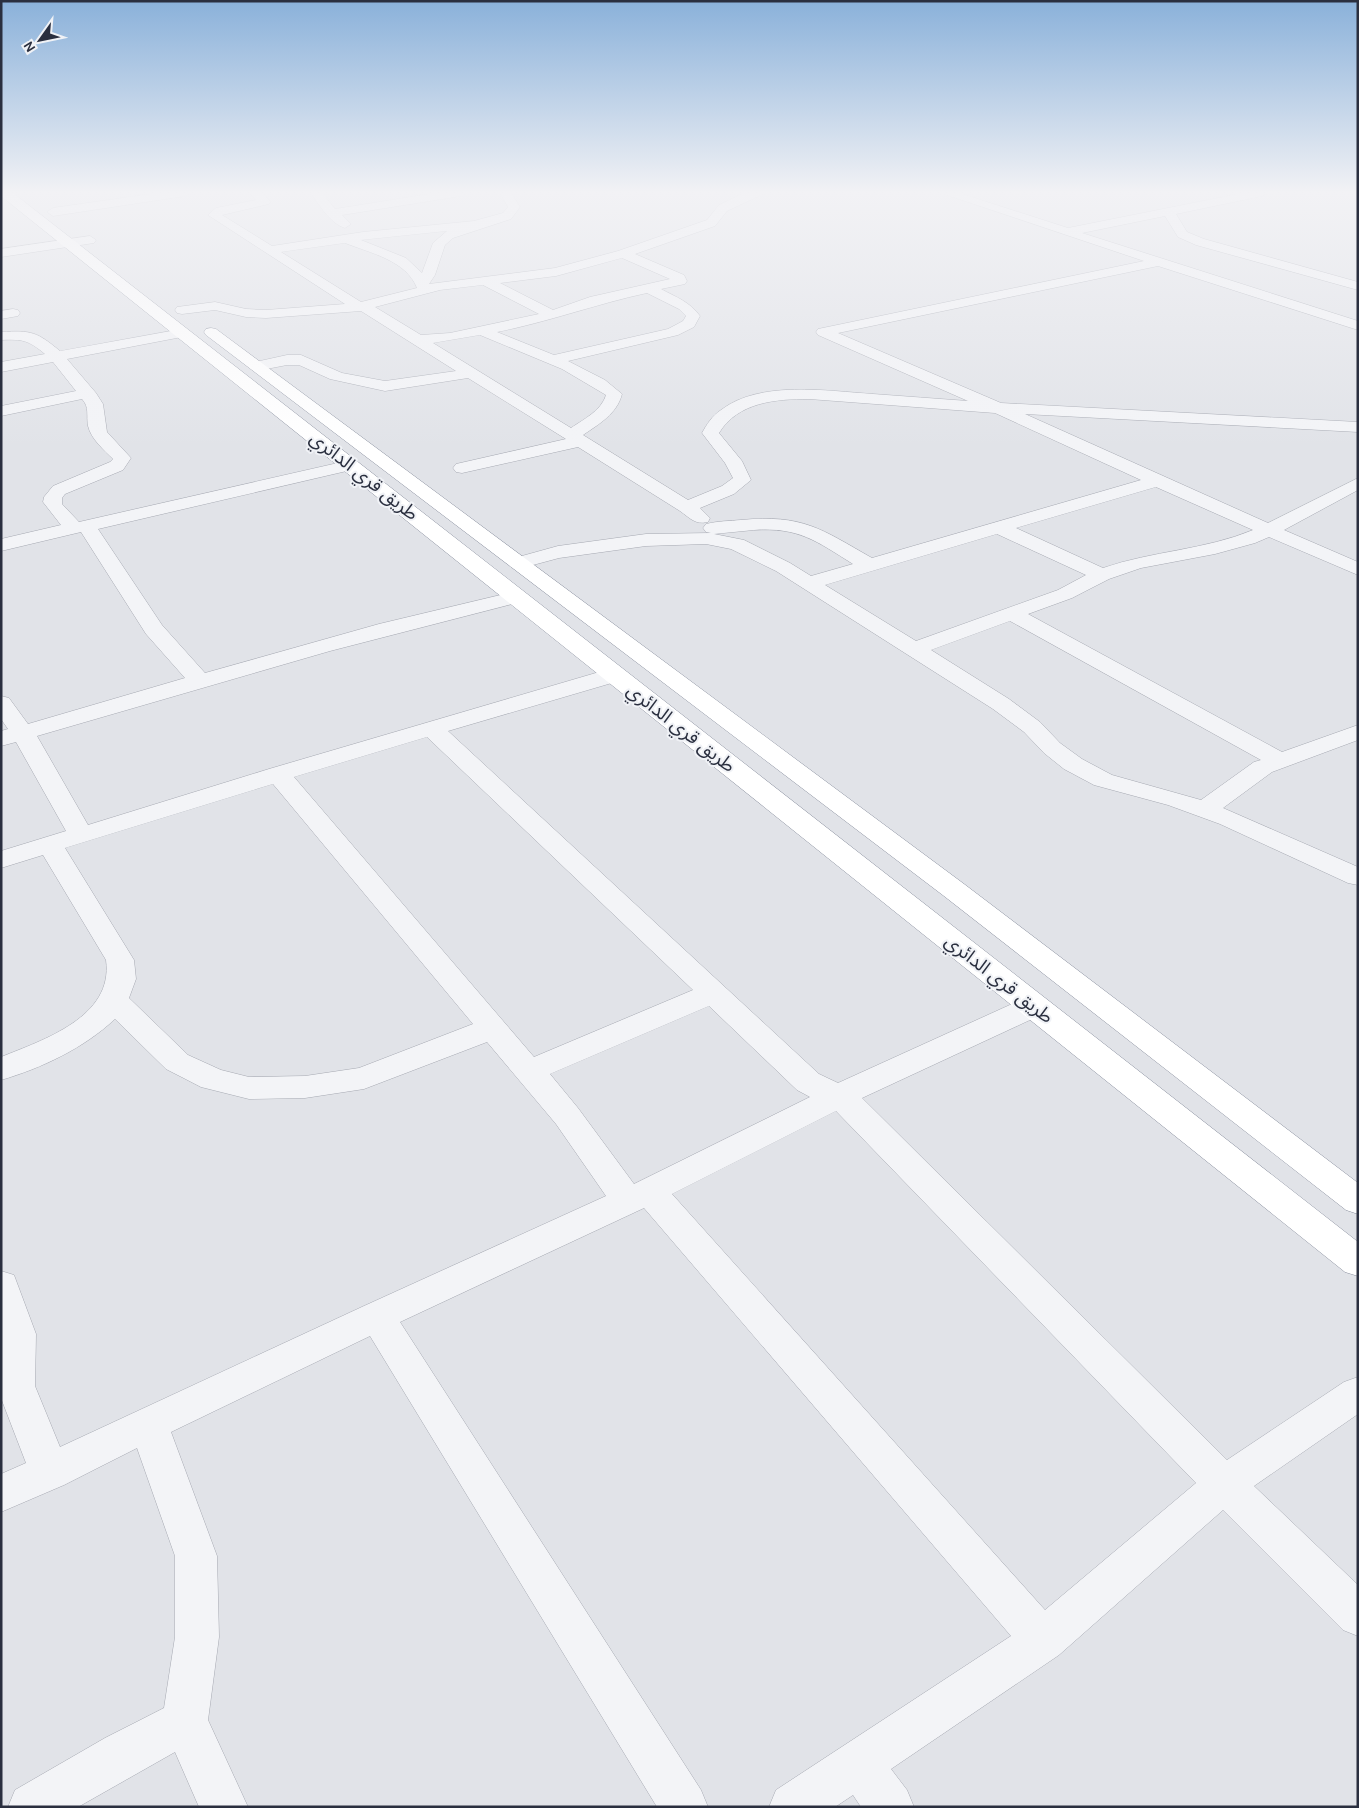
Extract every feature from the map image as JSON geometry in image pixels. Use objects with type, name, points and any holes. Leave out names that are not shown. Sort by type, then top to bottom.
[{"type":"highway","name":"طريق قري الدائري","points":[[126,277],[182,321],[351,465],[516,597],[1358,1262]]},
{"type":"highway","name":"طريق قري الدائري","points":[[182,321],[256,366],[954,890],[1358,1201]]},
{"type":"highway","points":[[910,908],[954,890]]},
{"type":"street","points":[[314,277],[687,507],[718,534],[753,550],[809,583],[1001,704],[1032,727],[1052,748],[1073,764],[1103,780],[1177,800],[1229,819],[1358,877]]},
{"type":"street","points":[[417,277],[423,287]]},
{"type":"street","points":[[423,287],[427,277]]},
{"type":"street","points":[[1,367],[56,356],[182,321],[215,306],[260,314],[361,307],[423,287],[514,277]]},
{"type":"street","points":[[418,340],[483,330],[552,315],[596,300],[680,281],[677,277]]},
{"type":"street","points":[[1084,277],[822,332],[998,408],[1156,482],[1358,569]]},
{"type":"street","points":[[1207,277],[1358,326]]},
{"type":"street","points":[[1327,277],[1358,286]]},
{"type":"street","points":[[486,281],[552,315]]},
{"type":"street","points":[[555,359],[649,339],[673,332],[689,324],[693,316],[684,306],[648,288]]},
{"type":"street","points":[[1313,311],[1350,299]]},
{"type":"street","points":[[462,468],[575,438],[609,406],[614,394],[555,359],[510,344],[483,330]]},
{"type":"street","points":[[1,336],[30,336],[56,356],[88,393],[98,413],[96,423],[100,435],[122,458],[117,466],[59,490],[52,502],[54,506],[80,526],[154,629],[200,681]]},
{"type":"street","points":[[256,366],[287,360],[301,360],[336,376],[385,386],[413,383],[469,372]]},
{"type":"street","points":[[1,411],[88,393]]},
{"type":"street","points":[[687,507],[728,490],[742,480],[738,466],[710,433],[716,421],[731,410],[753,401],[782,394],[809,394],[998,408],[1358,427]]},
{"type":"street","points":[[8,538],[80,526],[351,465]]},
{"type":"street","points":[[809,583],[1156,482]]},
{"type":"street","points":[[914,650],[1065,594],[1102,575],[1136,563],[1215,548],[1248,539],[1269,530],[1358,483]]},
{"type":"street","points":[[518,563],[558,552],[646,540],[706,538],[718,534],[772,525],[794,526],[816,535],[870,565]]},
{"type":"street","points":[[998,527],[1102,575]]},
{"type":"street","points":[[12,736],[200,681],[454,611],[516,597]]},
{"type":"street","points":[[1012,614],[1281,761]]},
{"type":"street","points":[[1,860],[278,774],[614,675]]},
{"type":"street","points":[[1,703],[12,736],[81,835]]},
{"type":"street","points":[[432,729],[808,1082],[823,1090],[840,1095],[1224,1484],[1358,1615]]},
{"type":"street","points":[[1204,810],[1263,767],[1357,733]]},
{"type":"street","points":[[278,774],[567,1116],[1044,1640]]},
{"type":"street","points":[[1,1069],[63,1044],[84,1030],[113,1000],[121,979],[120,960],[50,845]]},
{"type":"street","points":[[529,1071],[713,993]]},
{"type":"street","points":[[113,1000],[178,1062],[212,1079],[249,1088],[305,1088],[364,1078],[493,1028]]},
{"type":"street","points":[[1,1494],[377,1316],[638,1196],[840,1095],[1034,1006]]},
{"type":"street","points":[[1,1285],[17,1334],[16,1386],[50,1472]]},
{"type":"street","points":[[377,1316],[684,1807]]},
{"type":"street","points":[[793,1807],[1044,1640],[1224,1484],[1358,1394]]},
{"type":"street","points":[[149,1425],[196,1556],[197,1636],[185,1722],[224,1807]]},
{"type":"street","points":[[32,1807],[122,1755],[185,1722]]},
{"type":"street","points":[[859,1763],[890,1807]]}]
